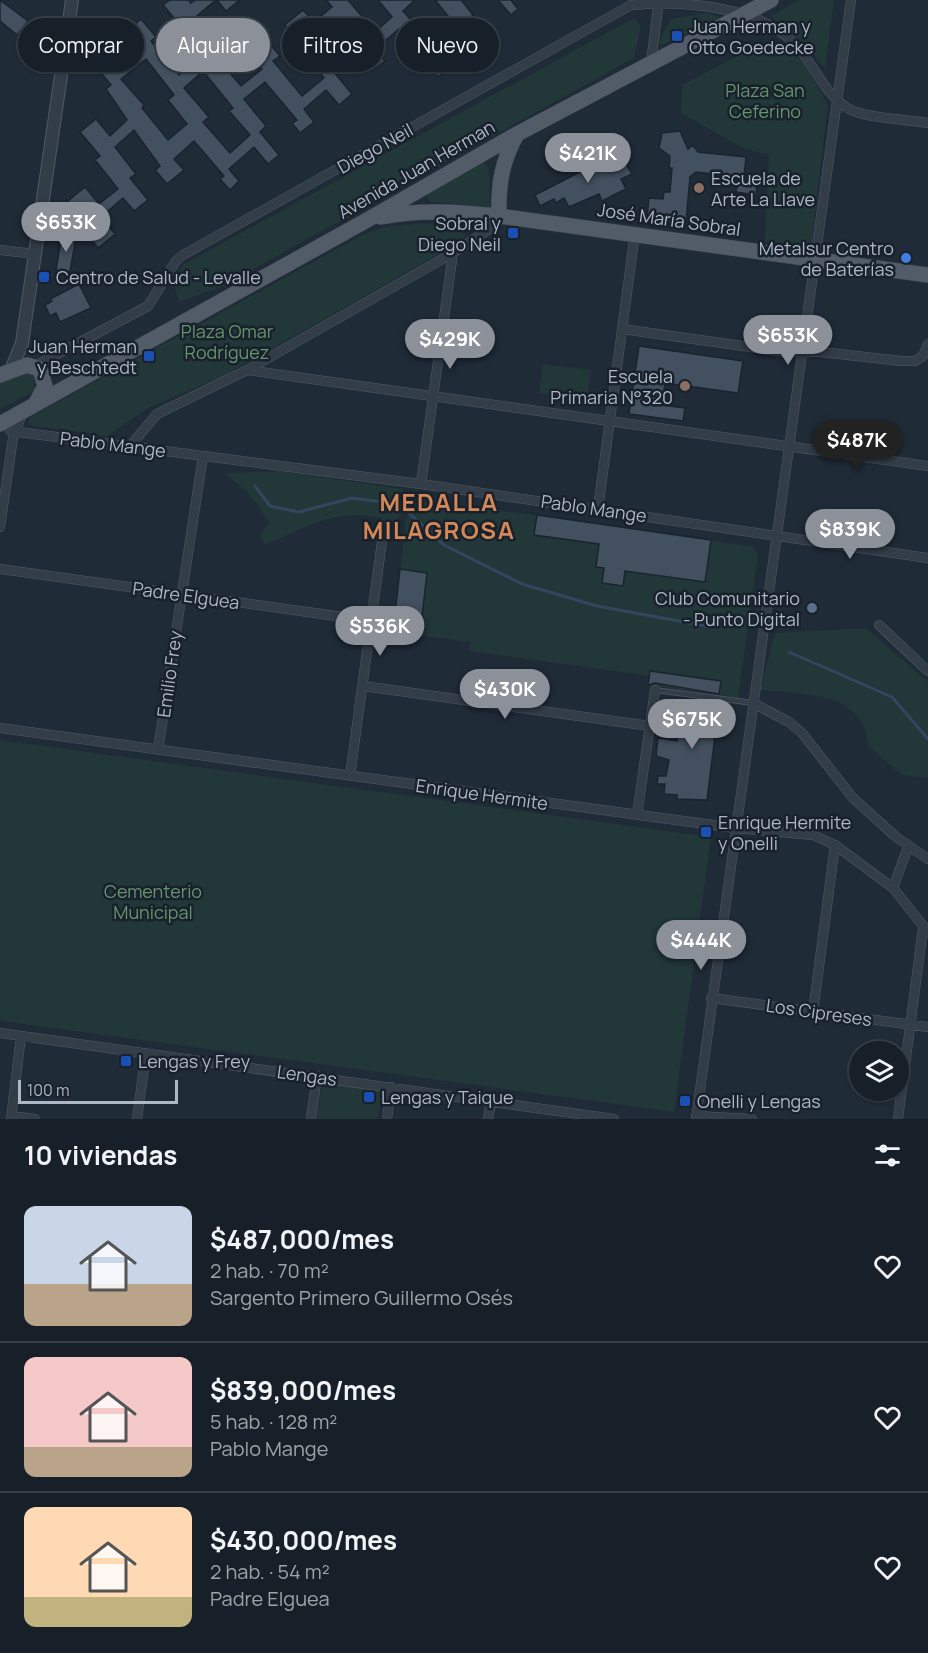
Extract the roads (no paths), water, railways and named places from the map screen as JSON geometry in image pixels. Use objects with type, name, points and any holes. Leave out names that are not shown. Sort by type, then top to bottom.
[{"type":"main road","name":"Avenida Juan Herman","points":[[8,430],[29,408],[82,378],[517,134],[747,15],[771,0]]},
{"type":"main road","points":[[499,216],[500,177],[504,157],[517,134]]},
{"type":"main road","name":"José María Sobral","points":[[369,219],[411,211],[449,211],[499,216],[928,275]]},
{"type":"main road","name":"Avenida Juan Herman","points":[[37,369],[55,381],[82,378]]},
{"type":"main road","points":[[5,373],[37,369],[45,386],[29,408]]},
{"type":"street","points":[[5,373],[22,342],[72,0]]},
{"type":"street","points":[[752,1119],[696,1117],[851,0]]},
{"type":"street","points":[[651,63],[658,2]]},
{"type":"street","name":"Diego Neil","points":[[37,369],[147,306],[176,261],[183,255],[631,5],[658,2],[708,5],[747,15],[779,30],[791,40],[838,102]]},
{"type":"street","points":[[838,102],[852,111],[928,123]]},
{"type":"street","points":[[130,446],[157,414],[248,370],[453,253],[491,228],[499,216]]},
{"type":"street","points":[[598,508],[635,233]]},
{"type":"street","points":[[0,250],[35,254]]},
{"type":"street","points":[[421,484],[453,253]]},
{"type":"street","points":[[622,329],[802,352],[915,361],[923,356],[928,344]]},
{"type":"street","points":[[22,342],[37,369]]},
{"type":"street","points":[[248,370],[928,466]]},
{"type":"street","points":[[0,527],[11,454],[8,430]]},
{"type":"street","name":"Pablo Mange","points":[[8,430],[598,508],[928,558]]},
{"type":"street","points":[[0,460],[11,454]]},
{"type":"street","name":"Emilio Frey","points":[[158,750],[202,456]]},
{"type":"street","points":[[350,777],[383,534]]},
{"type":"street","name":"Padre Elguea","points":[[0,569],[372,621]]},
{"type":"street","points":[[879,625],[928,672]]},
{"type":"street","points":[[363,686],[650,726]]},
{"type":"street","points":[[637,814],[655,690]]},
{"type":"street","points":[[753,703],[789,722],[802,733],[854,798],[909,847],[928,859]]},
{"type":"street","name":"Enrique Hermite","points":[[0,728],[735,828],[813,834],[835,845],[893,888],[926,930]]},
{"type":"street","points":[[813,1012],[835,845]]},
{"type":"street","points":[[893,888],[909,847]]},
{"type":"street","points":[[898,1119],[926,930]]},
{"type":"street","name":"Los Cipreses","points":[[711,998],[928,1027]]},
{"type":"street","name":"Lengas","points":[[0,1033],[614,1119]]},
{"type":"street","points":[[21,1036],[11,1118],[35,1119]]},
{"type":"street","points":[[136,1119],[146,1053]]},
{"type":"street","points":[[311,1119],[317,1076]]},
{"type":"street","points":[[387,1119],[391,1087]]},
{"type":"street","points":[[488,1119],[491,1101]]},
{"type":"lane","points":[[655,690],[753,703]]},
{"type":"waterway","points":[[255,486],[270,506],[299,512],[352,498],[399,504],[444,545],[522,584],[597,606],[706,626]]},
{"type":"waterway","points":[[789,652],[892,697],[928,739]]},
{"type":"place","name":"Juan Herman y Otto Goedecke","points":[[677,36]]},
{"type":"place","name":"Escuela de Arte La Llave","points":[[699,188]]},
{"type":"place","name":"Sobral y Diego Neil","points":[[513,233]]},
{"type":"place","name":"Metalsur Centro de Baterías","points":[[906,258]]},
{"type":"place","name":"Centro de Salud - Levalle","points":[[44,277]]},
{"type":"place","name":"Juan Herman y Beschtedt","points":[[149,356]]},
{"type":"place","name":"Escuela Primaria N°320","points":[[685,386]]},
{"type":"place","name":"Club Comunitario - Punto Digital","points":[[812,608]]},
{"type":"place","name":"Enrique Hermite y Onelli","points":[[706,832]]},
{"type":"place","name":"Lengas y Frey","points":[[126,1061]]},
{"type":"place","name":"Lengas y Taique","points":[[369,1097]]},
{"type":"place","name":"Onelli y Lengas","points":[[685,1101]]},
{"type":"district","name":"MEDALLA MILAGROSA","points":[[439,515]]},
{"type":"park label","name":"Plaza San Ceferino","points":[[765,100]]},
{"type":"park label","name":"Plaza Omar Rodríguez","points":[[227,341]]},
{"type":"park label","name":"Cementerio Municipal","points":[[153,901]]}]
